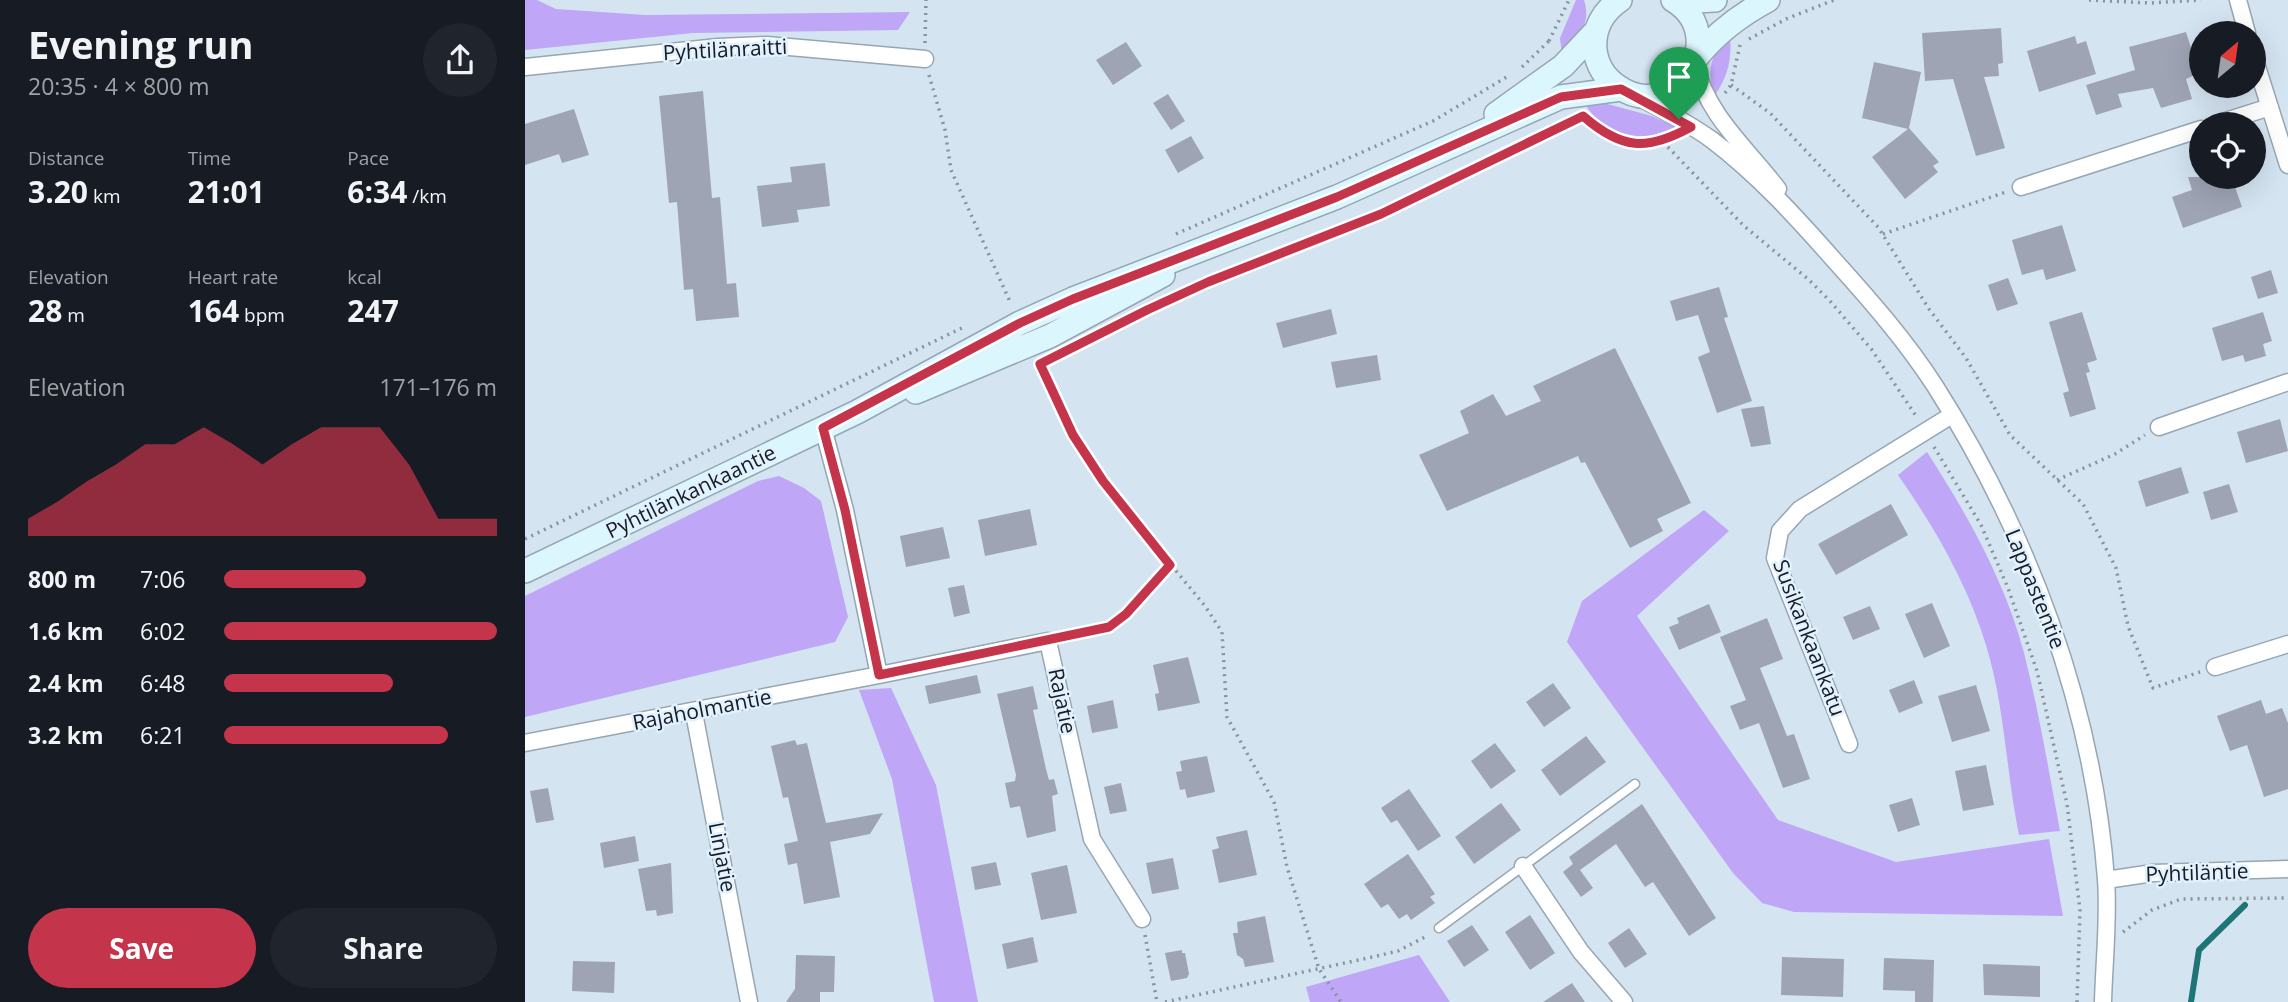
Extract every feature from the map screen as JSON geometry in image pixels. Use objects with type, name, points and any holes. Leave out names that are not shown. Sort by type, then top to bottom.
[{"type":"street","name":"Pyhtilänkankaantie","points":[[1467,138],[1563,66],[1598,18],[1620,0]]},
{"type":"street","points":[[1675,1],[1715,0]]},
{"type":"street","points":[[1696,60],[1712,38],[1734,20],[1768,0]]},
{"type":"street","points":[[2238,0],[2244,21]]},
{"type":"street","points":[[1675,1],[1695,27],[1696,60]]},
{"type":"street","points":[[1598,18],[1595,47],[1599,64],[1608,79],[1628,92]]},
{"type":"street","name":"Pyhtilänraitti","points":[[525,67],[718,47],[767,45],[925,59]]},
{"type":"street","name":"Pyhtilänkankaantie","points":[[525,571],[856,412],[1016,313],[1206,250],[1337,197],[1561,97],[1628,92],[1651,96],[1667,93],[1686,78],[1696,60]]},
{"type":"street","name":"Lappastentie","points":[[1696,60],[1699,82],[1713,109],[1810,234],[1892,328],[1952,415],[2006,518],[2037,586],[2064,664],[2089,761],[2106,880],[2103,1002]]},
{"type":"street","name":"Lappastentie","points":[[1628,92],[1691,127],[1736,160],[1810,234]]},
{"type":"street","points":[[2266,94],[2288,165]]},
{"type":"street","points":[[2254,112],[2270,107]]},
{"type":"street","points":[[2021,187],[2189,133]]},
{"type":"street","name":"Pyhtilänkankaantie","points":[[856,412],[1035,354],[1206,250]]},
{"type":"street","points":[[2159,427],[2288,382]]},
{"type":"street","name":"Susikankaankatu","points":[[1849,744],[1775,558],[1780,531],[1800,509],[1952,415]]},
{"type":"street","points":[[823,428],[845,510],[879,675]]},
{"type":"street","name":"Rajatie","points":[[879,675],[1048,641],[1092,839],[1142,919]]},
{"type":"street","points":[[2215,667],[2288,644]]},
{"type":"street","name":"Rajaholmantie","points":[[525,743],[694,713],[879,675]]},
{"type":"street","name":"Linjatie","points":[[694,713],[749,1002]]},
{"type":"street","points":[[1523,866],[1581,952],[1624,1002]]},
{"type":"street","name":"Pyhtiläntie","points":[[2106,880],[2153,873],[2288,869]]},
{"type":"lane","points":[[1439,928],[1635,784]]},
{"type":"path","points":[[926,0],[925,59],[944,130],[951,170],[1016,313]]},
{"type":"path","points":[[1560,0],[1564,6]]},
{"type":"path","points":[[1713,109],[1731,85],[1740,42],[1763,33],[1786,19],[1834,0]]},
{"type":"path","points":[[2089,0],[2137,3],[2201,0]]},
{"type":"path","points":[[1173,235],[1433,121],[1520,69],[1549,41]]},
{"type":"path","points":[[1731,85],[1770,113],[1883,234],[1929,309],[1966,358],[2010,435],[2083,503],[2116,568],[2128,626],[2153,688],[2215,667]]},
{"type":"path","points":[[1147,310],[1208,282],[1381,214],[1583,116],[1610,136],[1628,142],[1663,142],[1691,127]]},
{"type":"path","points":[[1663,142],[1744,226],[1808,279],[1873,350],[1981,525],[2008,588],[2036,671],[2067,804],[2080,910],[2077,1002]]},
{"type":"path","points":[[1883,234],[2021,187]]},
{"type":"path","points":[[1016,313],[1023,298]]},
{"type":"path","points":[[1001,309],[1016,313]]},
{"type":"path","points":[[525,540],[970,324]]},
{"type":"path","points":[[1035,354],[1049,359]]},
{"type":"path","points":[[1035,354],[1073,435],[1103,481],[1222,632],[1227,717],[1274,802],[1287,867],[1319,970],[1341,1002]]},
{"type":"path","points":[[2057,480],[2115,453],[2159,427]]},
{"type":"path","points":[[1048,641],[1109,627],[1126,614],[1170,565]]},
{"type":"path","points":[[2079,935],[2126,932],[2152,910],[2181,900],[2288,898]]},
{"type":"path","points":[[1142,919],[1157,1002]]},
{"type":"path","points":[[1165,1002],[1398,951],[1439,928]]},
{"type":"shaded area","points":[[525,0],[537,0],[556,9],[645,15],[910,12],[898,30],[693,33],[525,50]]},
{"type":"shaded area","points":[[1576,0],[1584,0],[1585,24],[1578,37],[1562,55],[1560,38]]},
{"type":"shaded area","points":[[1730,36],[1728,67],[1715,95],[1711,78],[1712,63],[1718,49]]},
{"type":"shaded area","points":[[1589,99],[1652,116],[1675,127],[1649,136],[1623,133],[1599,121],[1583,100]]},
{"type":"shaded area","points":[[1927,452],[1956,499],[1996,574],[2016,626],[2034,697],[2060,831],[2019,835],[1997,692],[1986,645],[1960,578],[1925,515],[1898,475]]},
{"type":"shaded area","points":[[779,476],[804,488],[821,501],[848,617],[835,642],[525,717],[525,596],[758,481]]},
{"type":"shaded area","points":[[1704,510],[1729,531],[1637,616],[1778,820],[1896,862],[2049,839],[2063,916],[1794,912],[1762,903],[1733,873],[1567,642],[1582,601]]},
{"type":"shaded area","points":[[891,688],[936,785],[978,1002],[934,1002],[892,779],[859,690]]},
{"type":"shaded area","points":[[1419,955],[1450,1002],[1310,1002],[1306,987]]},
{"type":"building","points":[[2001,28],[2003,63],[1998,64],[1999,76],[1984,77],[2005,148],[1976,156],[1953,79],[1925,81],[1922,33]]},
{"type":"building","points":[[2186,32],[2189,41],[2189,78],[2186,79],[2189,98],[2192,99],[2161,108],[2153,88],[2118,94],[2122,107],[2096,115],[2086,85],[2135,70],[2129,47]]},
{"type":"building","points":[[2075,36],[2077,44],[2086,41],[2096,74],[2039,92],[2027,51]]},
{"type":"building","points":[[1126,42],[1142,66],[1113,85],[1096,60]]},
{"type":"building","points":[[1874,62],[1921,72],[1909,128],[1939,162],[1933,166],[1938,172],[1905,199],[1872,157],[1908,129],[1862,118]]},
{"type":"building","points":[[703,91],[712,198],[720,197],[727,284],[736,283],[739,317],[696,321],[693,289],[684,290],[677,202],[669,203],[659,96]]},
{"type":"building","points":[[1168,94],[1185,121],[1171,130],[1153,103]]},
{"type":"building","points":[[574,109],[589,155],[562,163],[559,154],[525,165],[525,124]]},
{"type":"building","points":[[1191,136],[1204,158],[1178,173],[1165,150]]},
{"type":"building","points":[[825,163],[830,206],[797,210],[799,222],[762,227],[757,186],[792,182],[790,167]]},
{"type":"building","points":[[2236,189],[2242,207],[2183,228],[2172,197],[2192,190]]},
{"type":"building","points":[[2062,225],[2076,271],[2046,280],[2043,269],[2022,275],[2012,240]]},
{"type":"building","points":[[2271,270],[2278,293],[2258,299],[2251,277]]},
{"type":"building","points":[[2008,278],[2018,304],[1997,311],[1988,285]]},
{"type":"building","points":[[1719,287],[1728,317],[1724,318],[1752,401],[1717,413],[1698,357],[1710,352],[1698,315],[1676,321],[1670,301]]},
{"type":"building","points":[[1331,309],[1337,334],[1283,348],[1276,323]]},
{"type":"building","points":[[2082,312],[2097,360],[2087,363],[2090,372],[2086,373],[2096,409],[2070,417],[2063,393],[2069,391],[2049,322]]},
{"type":"building","points":[[2263,312],[2272,341],[2263,344],[2266,356],[2245,362],[2243,355],[2222,361],[2212,328]]},
{"type":"building","points":[[1615,348],[1691,503],[1657,519],[1663,531],[1630,548],[1585,462],[1581,463],[1578,456],[1447,511],[1419,455],[1469,433],[1460,411],[1493,394],[1506,416],[1541,401],[1533,386]]},
{"type":"building","points":[[1377,355],[1381,380],[1336,388],[1331,362]]},
{"type":"building","points":[[1764,406],[1771,444],[1751,447],[1741,409]]},
{"type":"building","points":[[2280,419],[2288,451],[2246,463],[2237,432]]},
{"type":"building","points":[[2181,467],[2189,493],[2146,507],[2138,481]]},
{"type":"building","points":[[2229,484],[2238,512],[2211,520],[2203,492]]},
{"type":"building","points":[[1891,504],[1908,535],[1836,575],[1818,544]]},
{"type":"building","points":[[1030,509],[1037,545],[985,556],[978,520]]},
{"type":"building","points":[[943,527],[950,558],[906,567],[900,536]]},
{"type":"building","points":[[964,585],[970,613],[954,617],[948,588]]},
{"type":"building","points":[[1932,603],[1950,646],[1924,658],[1905,614]]},
{"type":"building","points":[[1709,604],[1721,632],[1679,650],[1669,627],[1679,623],[1677,618]]},
{"type":"building","points":[[1870,606],[1880,629],[1853,640],[1843,617]]},
{"type":"building","points":[[1767,618],[1783,659],[1760,668],[1787,736],[1794,734],[1810,779],[1783,788],[1759,723],[1740,730],[1730,706],[1746,700],[1720,637]]},
{"type":"building","points":[[1188,657],[1200,703],[1158,711],[1155,694],[1159,693],[1153,665]]},
{"type":"building","points":[[977,675],[981,693],[929,704],[925,686]]},
{"type":"building","points":[[1914,680],[1923,703],[1899,713],[1889,690]]},
{"type":"building","points":[[1553,683],[1571,708],[1544,727],[1526,702]]},
{"type":"building","points":[[1976,685],[1990,731],[1952,742],[1938,696]]},
{"type":"building","points":[[1033,686],[1038,709],[1033,710],[1046,769],[1049,780],[1054,779],[1058,794],[1052,796],[1056,831],[1027,838],[1020,806],[1010,808],[1005,783],[1015,781],[1016,775],[997,694]]},
{"type":"building","points":[[1113,700],[1118,728],[1092,733],[1087,706]]},
{"type":"building","points":[[2261,700],[2266,714],[2282,708],[2288,723],[2288,789],[2264,797],[2247,745],[2230,751],[2217,716]]},
{"type":"building","points":[[1586,736],[1606,762],[1560,796],[1541,770]]},
{"type":"building","points":[[795,740],[797,745],[807,743],[826,823],[883,813],[870,834],[830,842],[840,897],[804,904],[797,863],[788,865],[784,844],[798,841],[788,797],[783,798],[771,746]]},
{"type":"building","points":[[1495,743],[1516,771],[1491,789],[1471,761]]},
{"type":"building","points":[[1207,756],[1215,792],[1187,798],[1185,789],[1180,790],[1176,772],[1182,771],[1180,761]]},
{"type":"building","points":[[1986,765],[1994,805],[1963,811],[1955,771]]},
{"type":"building","points":[[1121,783],[1127,811],[1110,814],[1104,787]]},
{"type":"building","points":[[548,788],[554,820],[536,823],[530,791]]},
{"type":"building","points":[[1409,789],[1441,836],[1418,851],[1397,820],[1391,823],[1381,808]]},
{"type":"building","points":[[1912,798],[1920,825],[1898,832],[1889,805]]},
{"type":"building","points":[[1501,803],[1521,830],[1474,864],[1455,837]]},
{"type":"building","points":[[1642,804],[1716,918],[1689,936],[1653,882],[1645,887],[1616,844],[1580,870],[1593,888],[1581,897],[1563,872],[1573,864],[1569,857]]},
{"type":"building","points":[[1247,830],[1257,875],[1219,883],[1212,850],[1219,848],[1216,837]]},
{"type":"building","points":[[635,836],[639,861],[604,868],[600,843]]},
{"type":"building","points":[[1408,854],[1435,894],[1430,897],[1435,903],[1411,920],[1407,914],[1399,919],[1388,904],[1381,908],[1364,884]]},
{"type":"building","points":[[1173,858],[1179,889],[1152,894],[1146,863]]},
{"type":"building","points":[[996,862],[1001,885],[975,890],[971,867]]},
{"type":"building","points":[[671,863],[673,913],[657,916],[656,910],[646,911],[638,869]]},
{"type":"building","points":[[1067,865],[1077,913],[1041,920],[1031,873]]},
{"type":"building","points":[[1530,915],[1555,953],[1530,970],[1505,932]]},
{"type":"building","points":[[1265,916],[1274,962],[1245,967],[1243,959],[1237,955],[1233,933],[1238,933],[1237,922]]},
{"type":"building","points":[[1472,925],[1489,950],[1464,967],[1447,941]]},
{"type":"building","points":[[1629,928],[1647,954],[1625,968],[1608,943]]},
{"type":"building","points":[[1033,937],[1038,962],[1007,969],[1002,944]]},
{"type":"building","points":[[1182,950],[1189,974],[1187,978],[1171,981],[1165,953]]},
{"type":"building","points":[[796,955],[835,956],[834,992],[820,992],[820,1002],[786,1002],[795,989]]},
{"type":"building","points":[[1782,957],[1844,959],[1843,997],[1781,995]]},
{"type":"building","points":[[1884,958],[1934,960],[1933,1002],[1915,1002],[1915,991],[1883,990]]},
{"type":"building","points":[[573,961],[615,962],[614,993],[572,991]]},
{"type":"building","points":[[1983,964],[2040,966],[2040,997],[1984,995]]},
{"type":"building","points":[[1572,983],[1585,1002],[1543,1002]]},
{"type":"waterway","points":[[2191,1002],[2199,950],[2245,905]]},
{"type":"route","points":[[1621,89],[1679,119],[1691,127],[1663,142],[1648,144],[1628,142],[1610,136],[1583,116],[1381,214],[1208,282],[1040,364],[1073,435],[1103,481],[1170,565],[1126,614],[1109,627],[879,675],[845,510],[823,428],[1020,323],[1073,299],[1206,250],[1337,197],[1561,97],[1621,89]]}]
